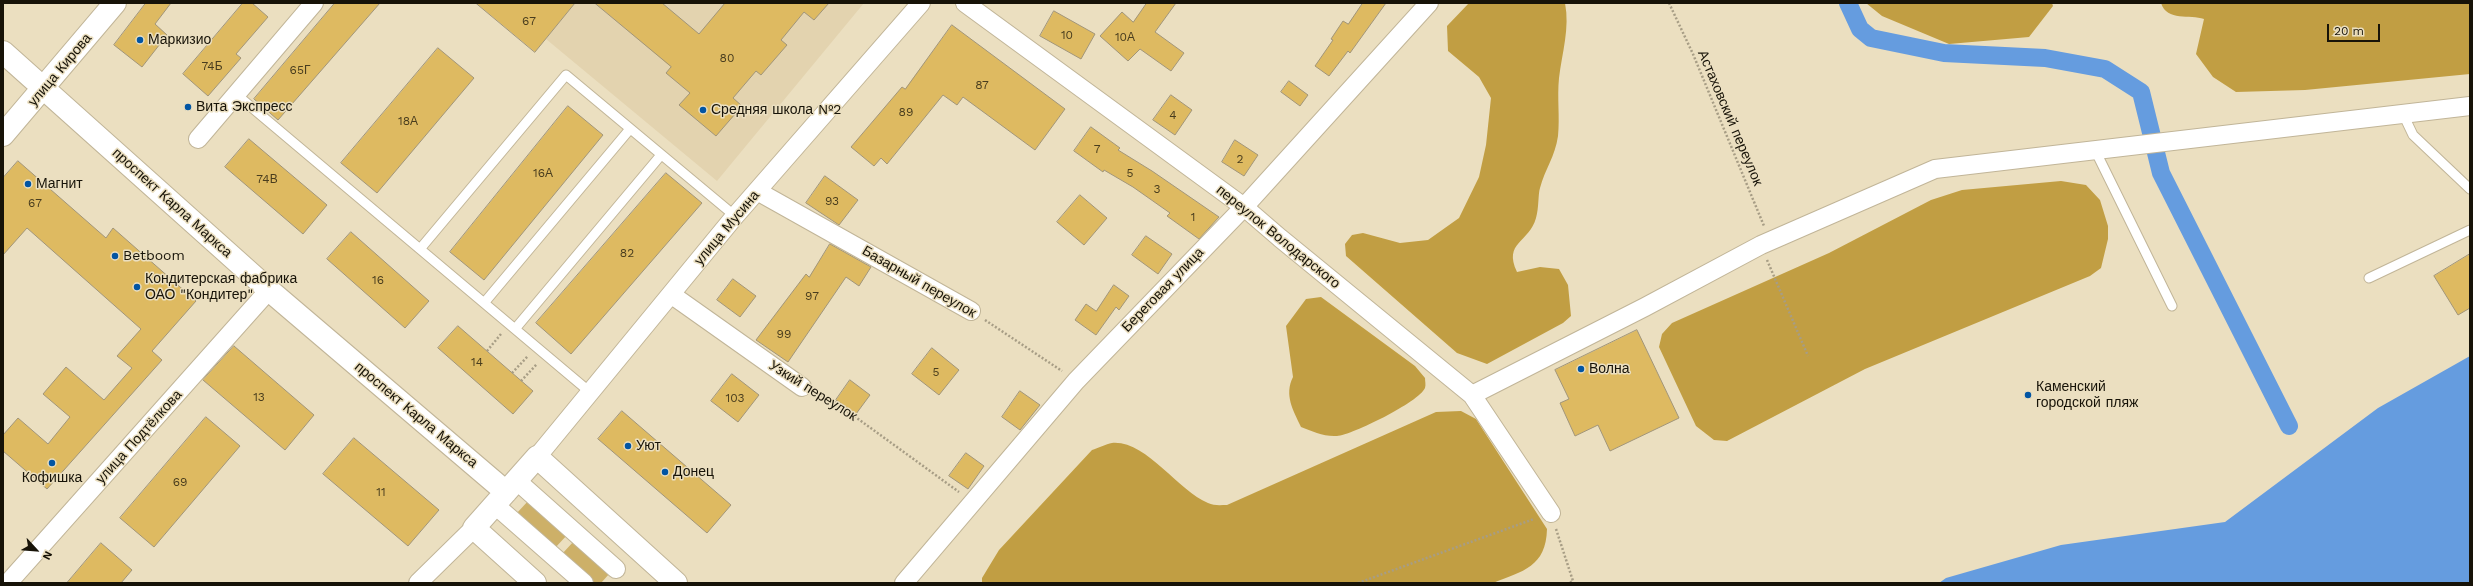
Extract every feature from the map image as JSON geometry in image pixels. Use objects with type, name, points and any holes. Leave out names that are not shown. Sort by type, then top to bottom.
[{"type":"street","name":"улица Кирова","points":[[3,135],[45,89],[115,3]]},
{"type":"street","points":[[198,139],[314,3]]},
{"type":"street","name":"улица Мусина","points":[[538,457],[672,295],[734,216],[921,3]]},
{"type":"street","name":"переулок Володарского","points":[[965,3],[1244,207],[1472,394],[1551,513]]},
{"type":"street","name":"Береговая улица","points":[[904,583],[1076,381],[1244,207],[1429,3]]},
{"type":"street","name":"проспект Карла Маркса","points":[[3,52],[269,290],[506,492],[616,570]]},
{"type":"street","points":[[1472,394],[1645,307],[1765,243],[1935,169],[2470,106]]},
{"type":"street","name":"Базарный переулок","points":[[757,191],[971,311]]},
{"type":"street","name":"улица Подтёлкова","points":[[8,583],[269,290]]},
{"type":"street","name":"Узкий переулок","points":[[672,295],[802,387]]},
{"type":"street","points":[[418,583],[474,528],[538,457],[676,583]]},
{"type":"street","name":"проспект Карла Маркса","points":[[506,492],[584,583]]},
{"type":"street","points":[[474,528],[535,583]]},
{"type":"lane","points":[[420,249],[566,75],[734,216]]},
{"type":"lane","points":[[237,95],[591,393]]},
{"type":"lane","points":[[2404,114],[2413,135],[2470,189]]},
{"type":"lane","points":[[484,303],[630,129]]},
{"type":"lane","points":[[2094,150],[2172,306]]},
{"type":"lane","points":[[512,326],[661,155]]},
{"type":"lane","points":[[2369,278],[2470,230]]},
{"type":"path","name":"Астаховский переулок","points":[[1669,3],[1693,54],[1808,356]]},
{"type":"path","name":"Базарный переулок","points":[[971,311],[1076,381]]},
{"type":"path","points":[[487,351],[512,326]]},
{"type":"path","points":[[512,373],[536,347]]},
{"type":"path","points":[[521,381],[545,354]]},
{"type":"path","name":"Узкий переулок","points":[[802,387],[832,400],[972,502]]},
{"type":"path","points":[[1358,583],[1551,513],[1573,582],[1569,583]]},
{"type":"shaded area","name":"Средняя школа №2","points":[[575,3],[864,3],[717,181],[546,39]]},
{"type":"shaded area","points":[[1469,3],[1565,3],[1567,22],[1559,78],[1559,129],[1557,143],[1540,188],[1538,210],[1533,226],[1515,248],[1513,254],[1517,272],[1540,267],[1559,269],[1568,285],[1571,316],[1563,323],[1487,364],[1457,353],[1346,256],[1345,244],[1352,235],[1363,233],[1400,243],[1428,240],[1459,218],[1479,177],[1486,145],[1491,98],[1479,77],[1448,51],[1447,26]]},
{"type":"shaded area","points":[[1866,3],[2052,3],[2053,6],[2029,37],[1949,44],[1882,16]]},
{"type":"shaded area","points":[[2161,3],[2470,3],[2470,74],[2305,90],[2236,92],[2213,77],[2196,54],[2204,19],[2168,13]]},
{"type":"shaded area","points":[[2061,181],[2086,185],[2100,200],[2108,226],[2108,239],[2101,268],[2090,276],[1865,369],[1727,441],[1714,440],[1696,426],[1659,347],[1662,334],[1672,323],[1829,253],[1931,200],[1962,190]]},
{"type":"shaded area","points":[[1321,297],[1415,366],[1425,378],[1425,388],[1411,401],[1370,424],[1337,436],[1323,435],[1301,427],[1289,396],[1290,384],[1293,377],[1286,326],[1306,299]]},
{"type":"shaded area","points":[[1461,411],[1476,419],[1547,529],[1546,542],[1542,552],[1531,566],[1523,571],[1493,583],[982,583],[982,578],[999,550],[1092,450],[1105,445],[1112,443],[1125,444],[1137,449],[1162,467],[1197,497],[1210,504],[1227,505],[1436,412]]},
{"type":"shaded area","points":[[529,500],[568,534],[555,548],[516,514]]},
{"type":"shaded area","points":[[574,541],[610,573],[601,583],[595,583],[562,554]]},
{"type":"water","points":[[2470,356],[2470,583],[1939,583],[1946,578],[2061,545],[2225,522],[2378,408]]},
{"type":"building","points":[[146,3],[171,3],[155,24],[167,35],[142,67],[114,45]]},
{"type":"building","points":[[243,3],[252,3],[268,17],[236,54],[241,58],[208,96],[183,74]]},
{"type":"building","points":[[335,3],[380,3],[278,120],[254,99]]},
{"type":"building","points":[[476,3],[575,3],[535,52]]},
{"type":"building","points":[[595,3],[662,3],[699,34],[725,3],[829,3],[814,20],[804,12],[781,40],[787,45],[761,75],[756,71],[733,98],[742,106],[716,136],[679,105],[690,93],[666,73],[671,67]]},
{"type":"building","points":[[1147,3],[1176,3],[1155,32],[1184,53],[1171,71],[1140,49],[1128,61],[1100,36],[1122,12],[1133,22]]},
{"type":"building","points":[[1363,3],[1386,3],[1350,53],[1348,51],[1329,76],[1315,66],[1333,40],[1331,39],[1343,21],[1348,24]]},
{"type":"building","points":[[1054,11],[1095,34],[1081,59],[1040,36]]},
{"type":"building","points":[[952,25],[1065,109],[1035,150],[963,97],[957,105],[943,95],[887,164],[881,158],[874,166],[851,147],[902,87],[905,89]]},
{"type":"building","points":[[438,48],[474,78],[377,193],[341,163]]},
{"type":"building","points":[[1289,81],[1308,95],[1300,106],[1281,92]]},
{"type":"building","points":[[1171,95],[1192,110],[1175,135],[1153,120]]},
{"type":"building","points":[[568,106],[603,135],[484,280],[450,252]]},
{"type":"building","points":[[1091,127],[1120,148],[1118,150],[1152,171],[1219,217],[1199,239],[1167,216],[1170,213],[1133,187],[1104,170],[1103,172],[1074,151]]},
{"type":"building","points":[[249,139],[327,205],[303,234],[225,167]]},
{"type":"building","points":[[1235,140],[1258,155],[1244,176],[1222,162]]},
{"type":"building","points":[[18,161],[106,238],[113,228],[196,301],[152,351],[162,360],[47,489],[3,451],[3,435],[18,418],[48,444],[70,417],[43,394],[66,367],[104,400],[132,368],[117,356],[141,329],[27,228],[3,255],[3,178]]},
{"type":"building","points":[[666,173],[702,203],[571,354],[536,323]]},
{"type":"building","points":[[825,176],[858,200],[839,225],[806,203]]},
{"type":"building","points":[[1080,195],[1107,218],[1084,245],[1057,222]]},
{"type":"building","points":[[351,232],[429,301],[405,328],[327,259]]},
{"type":"building","points":[[1146,236],[1172,254],[1158,274],[1132,255]]},
{"type":"building","points":[[830,244],[871,267],[859,286],[846,277],[788,362],[756,340],[806,274],[809,277]]},
{"type":"building","points":[[2470,254],[2470,308],[2458,315],[2434,276]]},
{"type":"building","points":[[733,279],[756,296],[740,317],[717,300]]},
{"type":"building","points":[[1114,285],[1129,296],[1119,310],[1116,307],[1096,335],[1075,320],[1086,304],[1096,311]]},
{"type":"building","points":[[458,326],[533,391],[513,414],[438,348]]},
{"type":"building","points":[[1637,330],[1679,418],[1610,451],[1598,425],[1575,436],[1560,403],[1569,399],[1555,370]]},
{"type":"building","points":[[234,346],[314,415],[285,450],[203,380]]},
{"type":"building","points":[[932,348],[959,370],[939,395],[912,374]]},
{"type":"building","points":[[732,374],[759,395],[738,422],[711,401]]},
{"type":"building","points":[[850,380],[870,395],[856,414],[836,400]]},
{"type":"building","points":[[1020,391],[1040,405],[1020,430],[1002,417]]},
{"type":"building","name":"Донец","points":[[622,411],[731,505],[707,533],[598,439]]},
{"type":"building","points":[[206,417],[240,446],[154,547],[120,518]]},
{"type":"building","points":[[354,438],[439,510],[408,546],[323,474]]},
{"type":"building","points":[[966,453],[984,466],[968,489],[949,476]]},
{"type":"building","points":[[101,543],[132,570],[121,583],[67,583]]},
{"type":"waterway","points":[[1848,3],[1860,29],[1871,38],[1944,53],[2045,58],[2105,69],[2141,92],[2161,173],[2289,426]]},
{"type":"place","name":"Маркизио","points":[[140,40]]},
{"type":"place","name":"Вита Экспресс","points":[[188,107]]},
{"type":"place","name":"Средняя школа №2","points":[[703,110]]},
{"type":"place","name":"Магнит","points":[[28,184]]},
{"type":"place","name":"Betboom","points":[[115,256]]},
{"type":"place","name":"Кондитерская фабрика ОАО \"Кондитер\"","points":[[137,287]]},
{"type":"place","name":"Волна","points":[[1581,369]]},
{"type":"place","name":"Каменский городской пляж","points":[[2028,395]]},
{"type":"place","name":"Уют","points":[[628,446]]},
{"type":"place","name":"Кофишка","points":[[52,463]]},
{"type":"place","name":"Донец","points":[[665,472]]}]
